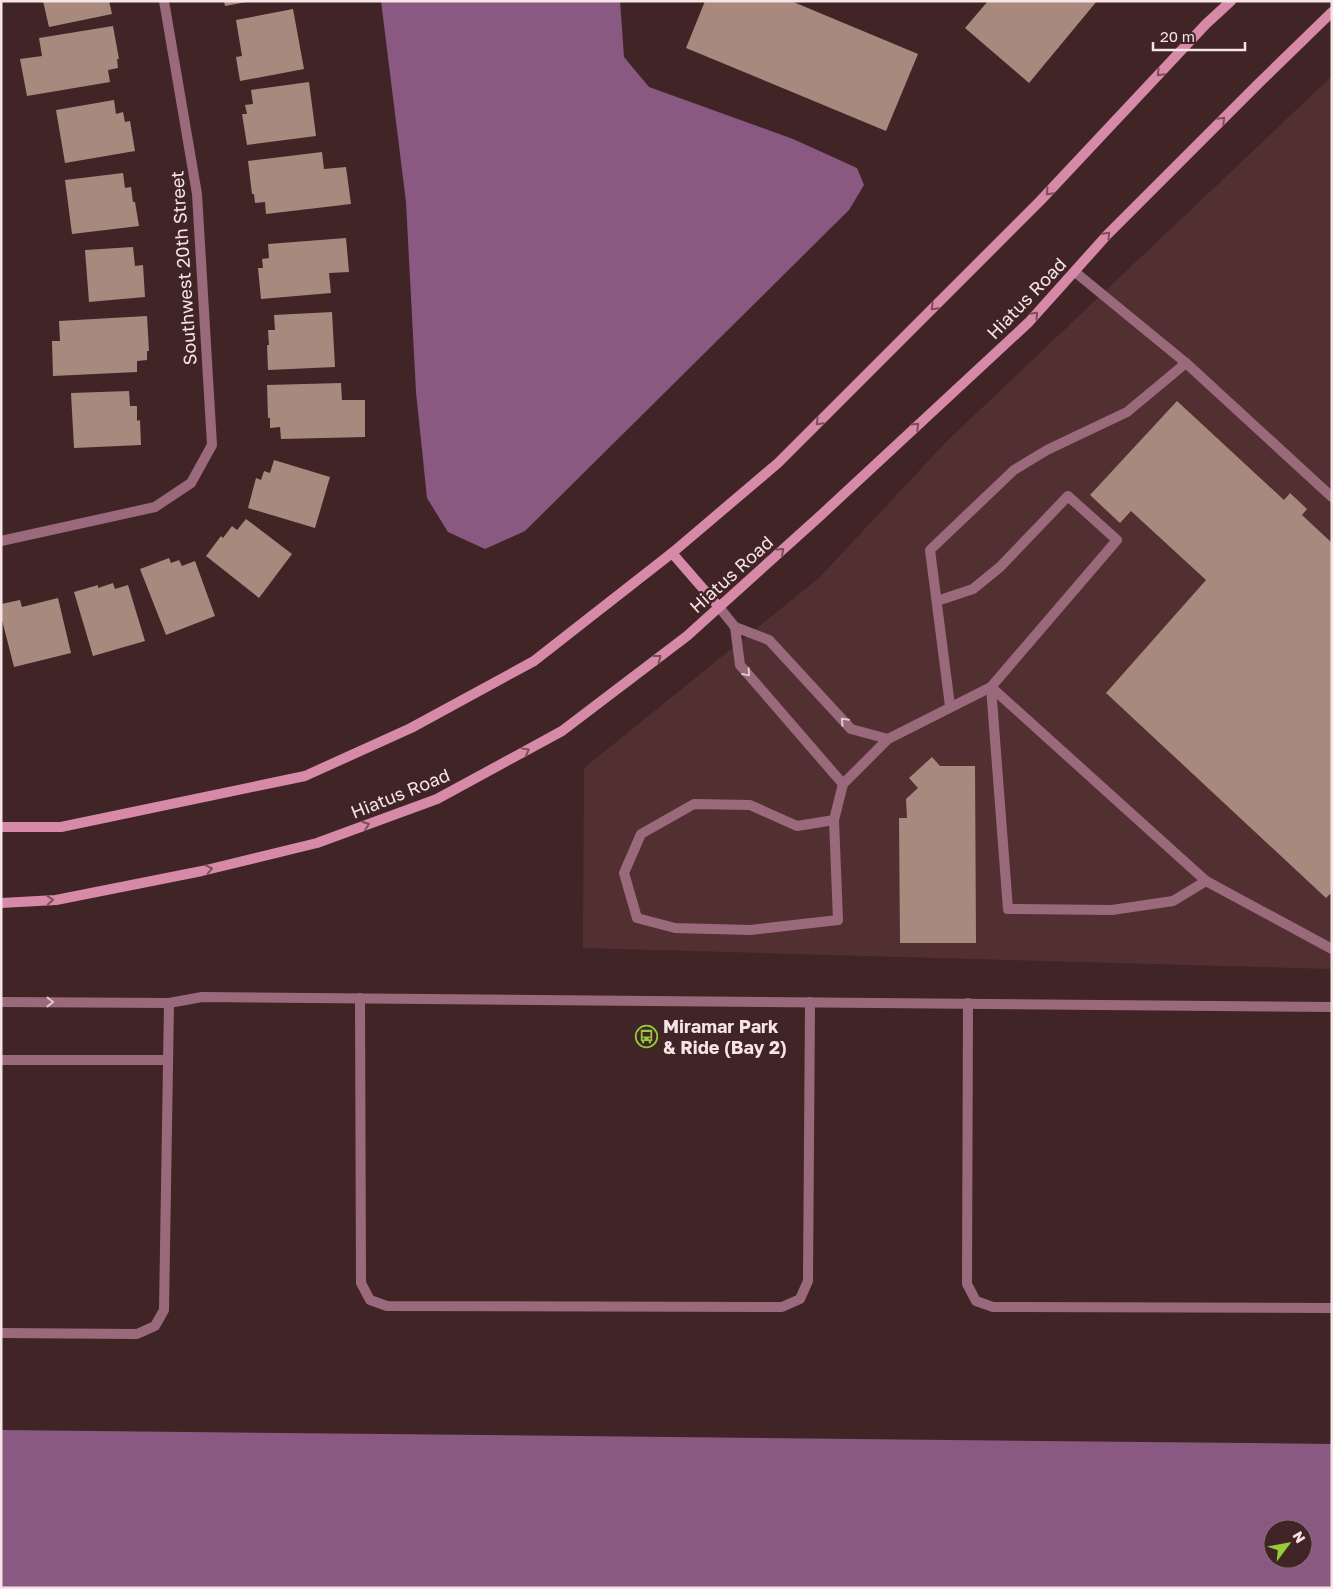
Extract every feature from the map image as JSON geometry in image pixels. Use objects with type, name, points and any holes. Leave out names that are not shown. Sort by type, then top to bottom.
[{"type":"main road","points":[[1,828],[61,827],[306,776],[411,728],[534,661],[672,552],[785,456],[1040,201],[1206,24],[1231,1]]},
{"type":"main road","name":"Hiatus Road","points":[[1,902],[56,900],[202,871],[317,843],[437,799],[562,731],[686,636],[820,516],[1029,322],[1107,235],[1258,83],[1332,12]]},
{"type":"main road","points":[[672,552],[719,607]]},
{"type":"street","name":"Southwest 20th Street","points":[[1,540],[154,507],[192,483],[212,445],[197,194],[164,1]]},
{"type":"street","points":[[1075,272],[1186,363],[1332,497]]},
{"type":"street","points":[[950,706],[930,550],[1014,470],[1047,450],[1127,412],[1186,363]]},
{"type":"street","points":[[834,820],[798,826],[750,805],[694,804],[641,834],[624,873],[637,918],[675,928],[750,930],[838,920],[834,820],[843,784],[888,739],[950,706],[991,687],[1117,540],[1068,496],[1000,566],[973,589],[937,602]]},
{"type":"street","points":[[719,607],[735,627],[769,640],[851,729],[888,739]]},
{"type":"street","points":[[735,627],[740,665],[843,784]]},
{"type":"street","points":[[991,687],[1206,881],[1332,948]]},
{"type":"street","points":[[991,687],[1008,909],[1121,909],[1173,901],[1206,881]]},
{"type":"street","points":[[1,1002],[169,1003],[202,996],[1332,1007]]},
{"type":"street","points":[[360,998],[361,1283],[370,1300],[387,1306],[782,1307],[800,1299],[808,1281],[810,1002]]},
{"type":"street","points":[[1,1333],[137,1334],[155,1326],[164,1310],[169,1003]]},
{"type":"street","points":[[968,1003],[967,1284],[976,1301],[992,1307],[1332,1308]]},
{"type":"street","points":[[1,1060],[168,1060]]},
{"type":"shaded area","points":[[381,1],[620,1],[624,57],[649,87],[793,139],[857,168],[864,185],[849,210],[525,531],[485,549],[448,532],[427,498],[416,392],[406,202]]},
{"type":"shaded area","points":[[1332,76],[1332,969],[583,948],[584,768],[819,578],[947,441]]},
{"type":"shaded area","points":[[1,1430],[1332,1444],[1332,1588],[1,1588]]},
{"type":"building","points":[[43,1],[109,1],[112,14],[49,27]]},
{"type":"building","points":[[224,1],[246,1],[246,2],[225,6]]},
{"type":"building","points":[[705,1],[791,1],[918,54],[886,131],[686,48]]},
{"type":"building","points":[[988,1],[1097,1],[1029,83],[965,28]]},
{"type":"building","points":[[293,9],[304,69],[240,81],[236,57],[242,56],[236,20]]},
{"type":"building","points":[[113,26],[119,59],[117,59],[118,68],[108,70],[110,82],[27,96],[20,59],[42,56],[39,38]]},
{"type":"building","points":[[309,82],[316,136],[247,145],[242,114],[247,114],[245,105],[253,104],[251,90]]},
{"type":"building","points":[[114,100],[116,114],[123,112],[125,122],[130,121],[135,151],[65,163],[56,110]]},
{"type":"building","points":[[322,152],[324,169],[346,167],[351,204],[266,214],[265,202],[255,203],[248,161]]},
{"type":"building","points":[[123,173],[125,188],[131,187],[139,226],[72,234],[65,180]]},
{"type":"building","points":[[346,238],[349,272],[329,273],[331,293],[261,299],[258,268],[263,268],[262,259],[269,258],[268,244]]},
{"type":"building","points":[[133,247],[135,266],[143,265],[145,297],[89,302],[85,250]]},
{"type":"building","points":[[332,312],[335,367],[268,370],[268,330],[275,330],[274,315]]},
{"type":"building","points":[[147,316],[149,351],[147,351],[147,360],[137,361],[137,372],[53,376],[52,341],[60,341],[59,321]]},
{"type":"building","points":[[341,383],[342,400],[365,400],[365,437],[281,439],[280,427],[270,428],[267,385]]},
{"type":"building","points":[[129,391],[130,406],[137,406],[137,421],[140,420],[141,445],[74,448],[71,393]]},
{"type":"building","points":[[1177,401],[1284,500],[1290,493],[1307,509],[1302,515],[1332,543],[1332,892],[1326,898],[1106,693],[1206,580],[1131,511],[1120,523],[1090,495]]},
{"type":"building","points":[[274,460],[330,477],[315,528],[248,508],[256,478],[261,480],[264,471],[270,473]]},
{"type":"building","points":[[246,519],[292,554],[259,598],[206,556],[221,536],[223,538],[232,526],[237,530]]},
{"type":"building","points":[[169,558],[171,563],[179,560],[182,566],[195,561],[215,616],[166,635],[140,569]]},
{"type":"building","points":[[113,583],[115,589],[128,585],[145,641],[93,656],[74,592]]},
{"type":"building","points":[[58,598],[71,653],[14,667],[1,616],[1,604],[20,600],[22,607]]},
{"type":"building","points":[[932,757],[940,766],[975,766],[976,943],[900,943],[899,818],[907,818],[906,799],[918,788],[909,778]]},
{"type":"place","name":"Miramar Park & Ride (Bay 2)","points":[[647,1036]]}]
